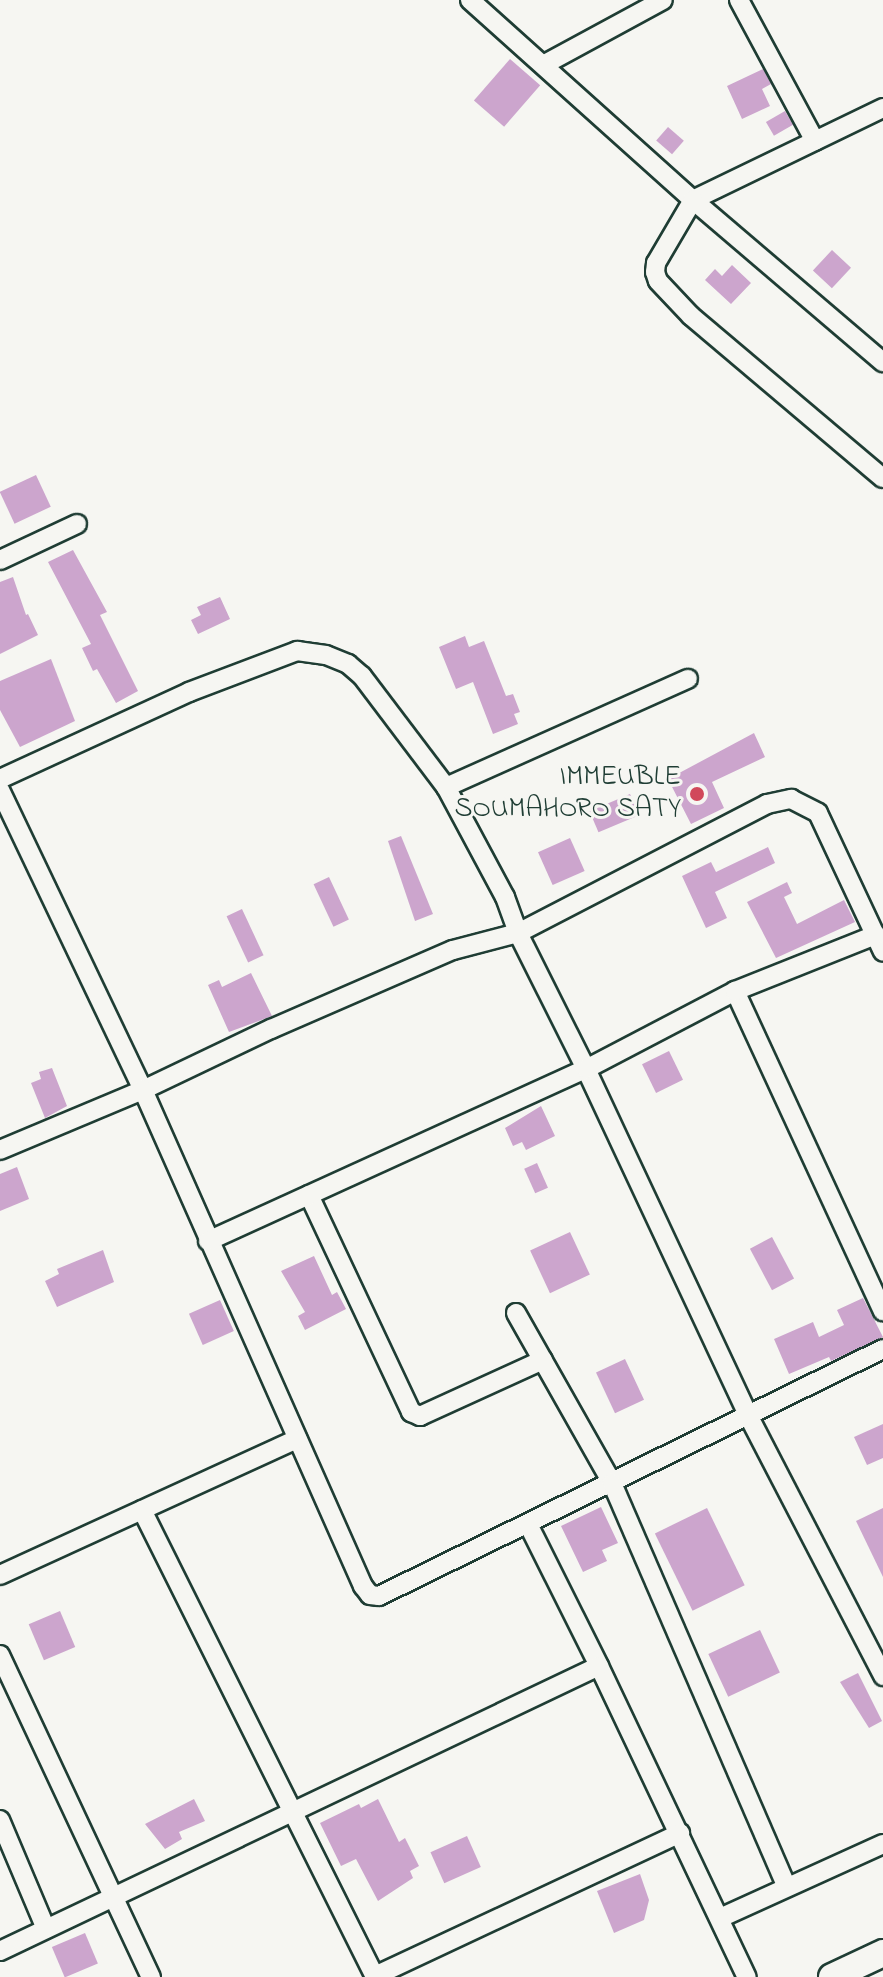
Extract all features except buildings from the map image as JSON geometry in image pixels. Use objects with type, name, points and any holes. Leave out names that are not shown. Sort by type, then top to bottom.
[{"type":"main road","points":[[832,1977],[883,1953]]},
{"type":"street","points":[[470,0],[545,64],[693,200],[883,362]]},
{"type":"street","points":[[545,64],[663,0]]},
{"type":"street","points":[[739,0],[815,141]]},
{"type":"street","points":[[883,108],[693,200],[656,263],[658,281],[691,316],[883,478]]},
{"type":"street","points":[[0,560],[77,524]]},
{"type":"street","points":[[0,779],[189,692],[297,651],[326,655],[348,664],[362,676],[446,787],[505,897],[518,933],[586,1069],[749,1417],[883,1676]]},
{"type":"street","points":[[446,787],[688,679]]},
{"type":"street","points":[[0,790],[143,1090],[363,1586],[370,1595],[379,1596],[883,1349]]},
{"type":"street","points":[[0,1150],[143,1090],[297,1017],[453,950],[518,933],[767,804],[791,799],[818,813],[880,944],[735,991],[586,1069],[208,1241]]},
{"type":"street","points":[[735,991],[883,1312]]},
{"type":"street","points":[[309,1195],[411,1412],[420,1416],[543,1360]]},
{"type":"street","points":[[516,1313],[612,1483],[787,1887]]},
{"type":"street","points":[[0,1575],[297,1439]]},
{"type":"street","points":[[142,1510],[375,1976],[680,1833]]},
{"type":"street","points":[[528,1524],[747,1977]]},
{"type":"street","points":[[0,1655],[151,1977]]},
{"type":"street","points":[[0,1951],[599,1666]]},
{"type":"street","points":[[0,1820],[46,1929]]},
{"type":"street","points":[[720,1918],[883,1844]]},
{"type":"place","name":"IMMEUBLE SOUMAHORO SATY","points":[[697,794]]}]
